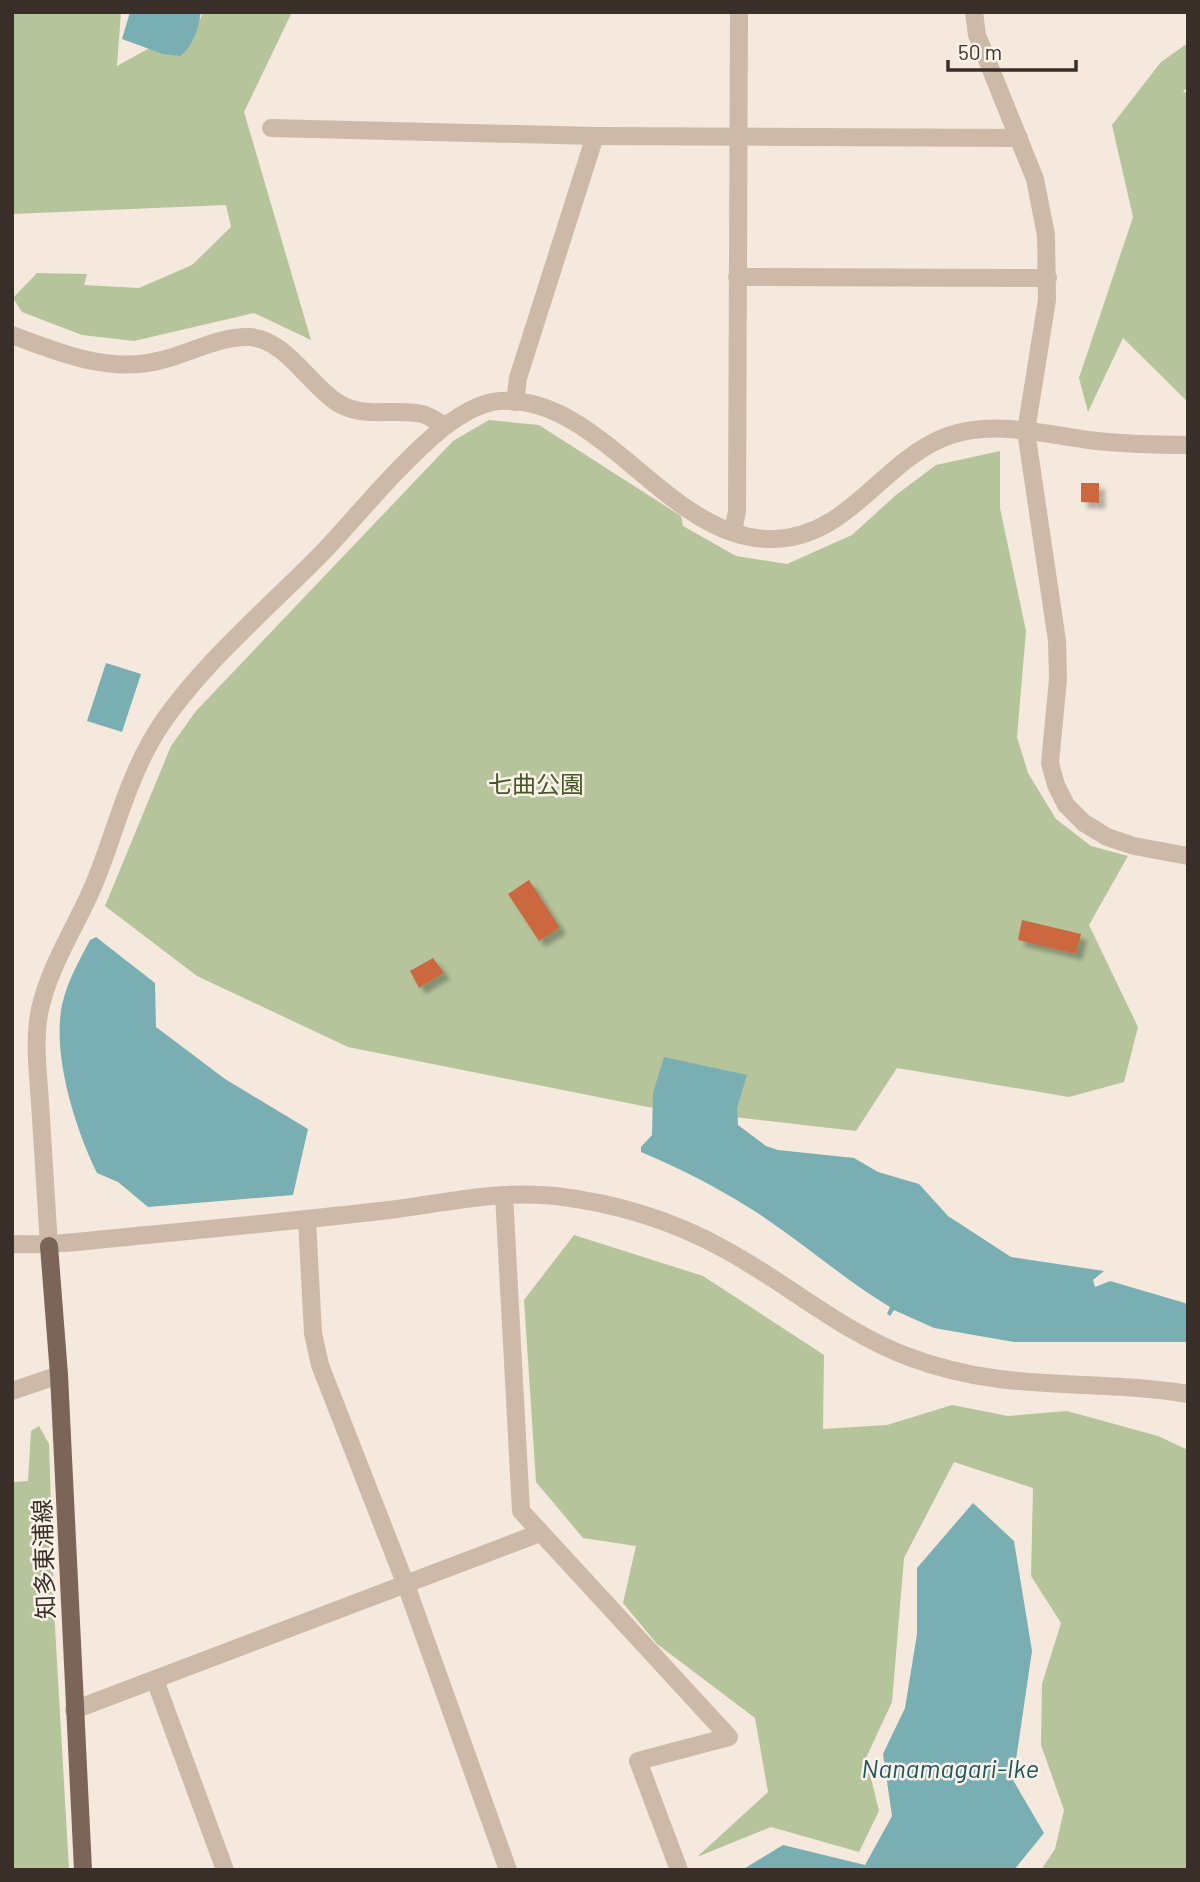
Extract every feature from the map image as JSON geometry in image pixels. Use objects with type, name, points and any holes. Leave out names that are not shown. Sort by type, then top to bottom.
[{"type":"main road","name":"知多東浦線","points":[[49,1246],[59,1374],[83,1870]]},
{"type":"street","points":[[733,532],[737,511],[739,12]]},
{"type":"street","points":[[974,12],[977,35],[1040,197],[1048,278],[1045,324],[1026,431],[1057,641],[1058,679],[1050,763],[1056,785],[1066,805],[1084,823],[1107,837],[1133,846],[1188,856]]},
{"type":"street","points":[[271,128],[594,136],[1019,138]]},
{"type":"street","points":[[515,401],[518,378],[594,136]]},
{"type":"street","points":[[737,277],[1048,278]]},
{"type":"street","points":[[12,335],[73,356],[123,364],[159,361],[223,341],[252,337],[271,344],[338,403],[375,414],[424,414],[445,426]]},
{"type":"street","points":[[49,1246],[37,1055],[39,1011],[47,984],[95,883],[136,772],[152,738],[203,675],[383,486],[445,426],[477,407],[498,401],[536,405],[579,425],[689,510],[733,532],[771,539],[802,535],[824,527],[852,509],[904,461],[934,442],[972,430],[1026,431],[1133,445],[1188,445]]},
{"type":"street","points":[[12,1244],[49,1246],[307,1220],[504,1195],[553,1196],[594,1202],[682,1228],[725,1249],[858,1333],[906,1356],[947,1370],[1000,1381],[1188,1394]]},
{"type":"street","points":[[504,1195],[521,1511],[729,1737],[639,1761],[679,1870]]},
{"type":"street","points":[[307,1220],[313,1333],[320,1365],[406,1585],[508,1870]]},
{"type":"street","points":[[12,1391],[59,1374]]},
{"type":"street","points":[[74,1710],[540,1533]]},
{"type":"street","points":[[155,1680],[225,1870]]},
{"type":"green space","points":[[12,12],[121,12],[117,66],[200,20],[203,12],[292,12],[244,112],[311,340],[254,313],[134,341],[82,335],[22,312],[13,298],[37,273],[87,274],[84,285],[139,288],[192,265],[231,227],[226,205],[12,214]]},
{"type":"green space","points":[[1188,43],[1188,86],[1183,92],[1188,93],[1188,402],[1123,338],[1088,412],[1079,378],[1133,217],[1112,125],[1161,62]]},
{"type":"green space","name":"七曲公園","points":[[489,420],[539,425],[681,516],[683,526],[736,556],[787,564],[852,535],[896,495],[936,465],[1000,451],[1000,508],[1026,631],[1017,737],[1028,773],[1056,819],[1091,846],[1128,856],[1089,925],[1138,1027],[1124,1082],[1069,1097],[897,1068],[856,1131],[648,1107],[348,1047],[197,976],[105,906],[171,746],[196,711],[453,441]]},
{"type":"green space","points":[[574,1235],[703,1276],[824,1355],[823,1429],[887,1425],[952,1405],[1008,1416],[1067,1411],[1158,1436],[1188,1450],[1188,1870],[1041,1870],[1055,1849],[1064,1810],[1041,1745],[1042,1684],[1061,1623],[1031,1576],[1033,1488],[954,1462],[904,1558],[892,1702],[866,1758],[879,1811],[859,1852],[771,1827],[697,1857],[768,1792],[755,1718],[657,1644],[623,1603],[636,1546],[583,1538],[536,1482],[524,1300]]},
{"type":"green space","points":[[39,1426],[49,1444],[55,1627],[69,1870],[12,1870],[12,1482],[28,1481],[31,1431]]},
{"type":"water","points":[[130,12],[201,12],[195,36],[181,56],[163,54],[122,39]]},
{"type":"water","points":[[106,663],[141,674],[122,732],[87,721]]},
{"type":"water","points":[[96,937],[155,983],[156,1027],[225,1079],[308,1129],[293,1195],[148,1207],[118,1182],[97,1173],[74,1113],[60,1046],[64,996],[90,940]]},
{"type":"water","points":[[664,1057],[747,1075],[737,1108],[738,1125],[766,1146],[778,1150],[854,1158],[878,1172],[919,1184],[948,1216],[1011,1257],[1104,1271],[1093,1280],[1095,1287],[1110,1281],[1185,1303],[1188,1307],[1188,1342],[1014,1342],[934,1328],[894,1310],[890,1316],[887,1314],[890,1307],[766,1219],[709,1184],[641,1152],[641,1147],[652,1135],[653,1093]]},
{"type":"water","name":"Nanamagari-Ike","points":[[973,1503],[1014,1541],[1032,1651],[1013,1780],[1044,1833],[1014,1870],[742,1870],[783,1845],[865,1865],[892,1816],[883,1754],[905,1708],[917,1634],[917,1568]]},
{"type":"building","points":[[1081,483],[1099,483],[1099,503],[1081,502]]},
{"type":"building","points":[[529,880],[560,928],[539,941],[508,894]]},
{"type":"building","points":[[1022,920],[1081,934],[1076,954],[1018,940]]},
{"type":"building","points":[[433,958],[444,973],[419,988],[410,971]]}]
